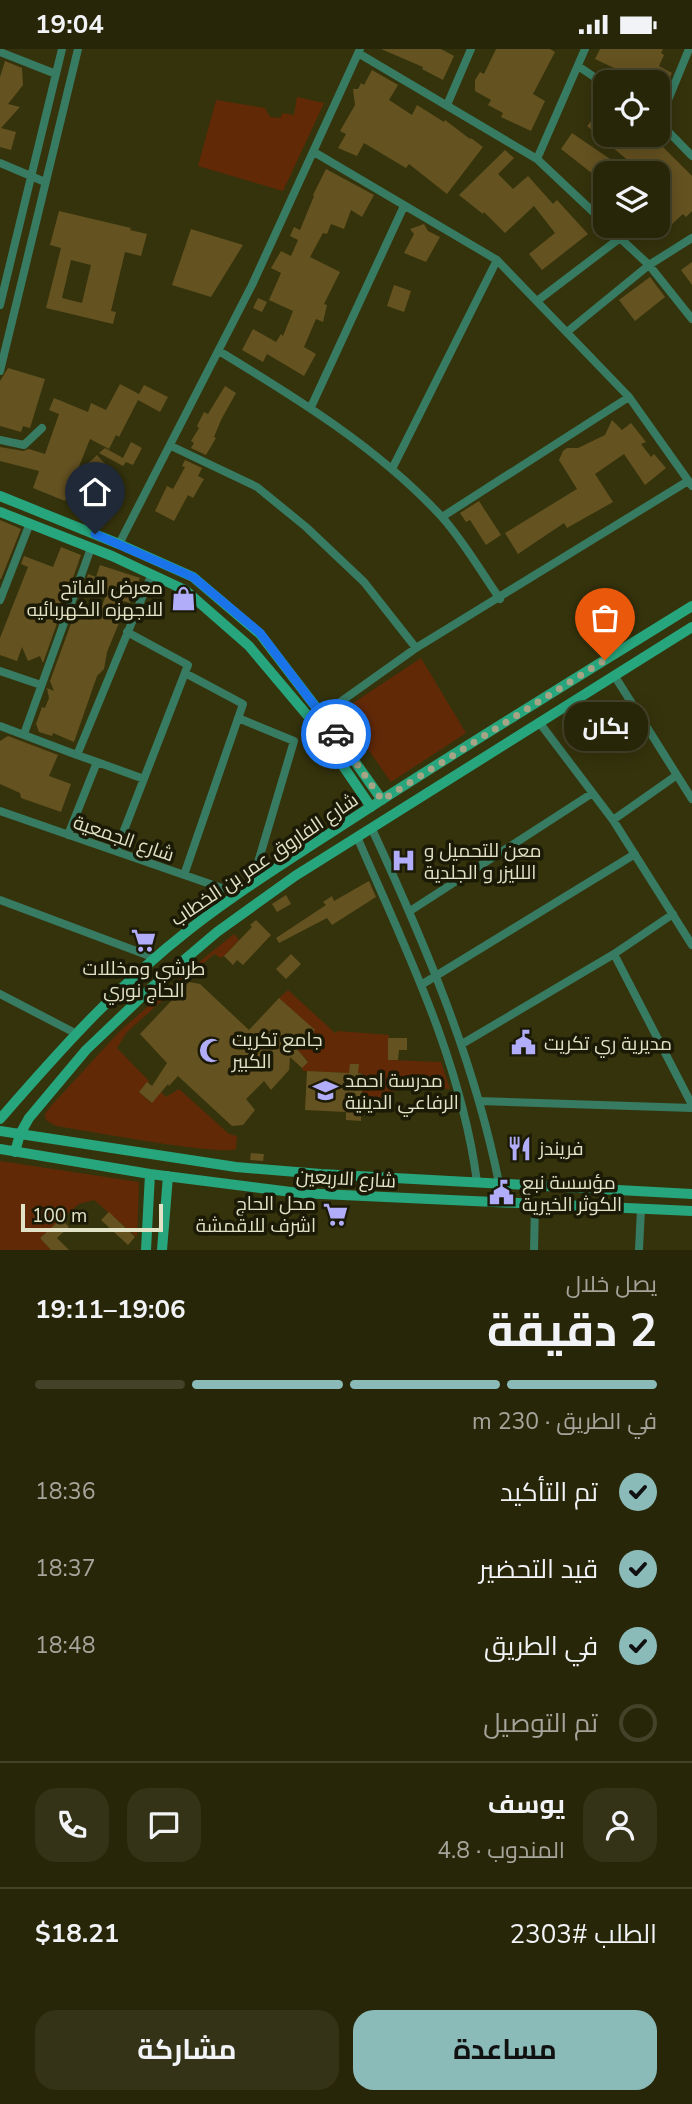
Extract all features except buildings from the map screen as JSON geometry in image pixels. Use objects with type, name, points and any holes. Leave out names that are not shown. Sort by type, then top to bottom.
[{"type":"main road","points":[[0,496],[193,577],[260,633],[382,800]]},
{"type":"main road","points":[[0,512],[91,548],[185,590],[249,646],[313,722],[371,807]]},
{"type":"main road","name":"شارع الفاروق عمر بن الخطاب","points":[[0,1119],[75,1033],[155,958],[239,894],[382,800],[692,606]]},
{"type":"main road","points":[[15,1152],[20,1133],[52,1088],[86,1049],[168,972],[255,904],[295,876],[358,839],[692,627]]},
{"type":"main road","points":[[249,646],[260,633]]},
{"type":"main road","name":"شارع الاربعين","points":[[0,1131],[236,1167],[692,1194]]},
{"type":"main road","name":"شارع الاربعين","points":[[0,1149],[150,1174],[321,1195],[692,1211]]},
{"type":"main road","points":[[146,1250],[150,1174]]},
{"type":"main road","points":[[321,1174],[329,1184],[321,1195]]},
{"type":"main road","points":[[349,1196],[344,1183],[351,1175]]},
{"type":"main road","points":[[162,1250],[168,1176]]},
{"type":"street","points":[[0,305],[4,275],[62,49]]},
{"type":"street","points":[[0,371],[78,49]]},
{"type":"street","points":[[447,105],[471,49]]},
{"type":"street","points":[[537,159],[584,49]]},
{"type":"street","points":[[670,99],[688,65],[689,49]]},
{"type":"street","points":[[119,544],[219,351],[359,51],[537,159],[593,213]]},
{"type":"street","points":[[0,52],[56,74]]},
{"type":"street","points":[[578,66],[593,76]]},
{"type":"street","points":[[670,133],[692,156]]},
{"type":"street","points":[[314,152],[497,260],[629,397],[690,484],[416,648],[322,715]]},
{"type":"street","points":[[0,163],[45,181]]},
{"type":"street","points":[[311,407],[404,206]]},
{"type":"street","points":[[537,302],[620,238],[649,265],[692,319]]},
{"type":"street","points":[[567,332],[649,265],[692,238]]},
{"type":"street","points":[[392,469],[497,260]]},
{"type":"street","points":[[219,351],[311,407],[392,469],[443,517],[500,599]]},
{"type":"street","points":[[443,517],[629,397]]},
{"type":"street","points":[[0,440],[24,445],[42,428]]},
{"type":"street","points":[[171,446],[257,487],[306,527],[364,582],[416,648]]},
{"type":"street","points":[[0,600],[30,523]]},
{"type":"street","points":[[24,734],[91,548]]},
{"type":"street","points":[[77,755],[151,576]]},
{"type":"street","points":[[116,851],[188,665],[127,632]]},
{"type":"street","points":[[0,671],[41,685]]},
{"type":"street","points":[[184,875],[243,704],[185,673]]},
{"type":"street","points":[[614,675],[692,799]]},
{"type":"street","points":[[238,718],[294,741],[251,886]]},
{"type":"street","points":[[539,722],[612,820],[692,944]]},
{"type":"street","points":[[0,726],[144,779]]},
{"type":"street","points":[[68,835],[97,762]]},
{"type":"street","points":[[612,820],[677,775]]},
{"type":"street","points":[[410,911],[591,794]]},
{"type":"street","name":"شارع الجمعية","points":[[0,811],[239,894]]},
{"type":"street","points":[[372,829],[410,911],[462,1044],[480,1101],[499,1183]]},
{"type":"street","points":[[358,839],[421,985],[463,1101],[477,1182]]},
{"type":"street","points":[[421,985],[635,854]]},
{"type":"street","points":[[0,899],[155,958]]},
{"type":"street","points":[[462,1044],[614,954],[673,914]]},
{"type":"street","points":[[480,1101],[692,1107],[614,954]]},
{"type":"street","points":[[1,996],[75,1033]]},
{"type":"street","points":[[534,1250],[535,1205]]},
{"type":"street","points":[[639,1250],[641,1209]]},
{"type":"shaded area","points":[[297,97],[324,103],[283,191],[198,166],[216,100],[265,108],[270,117],[280,118],[283,113],[294,115]]},
{"type":"shaded area","points":[[421,658],[466,733],[391,782],[341,711]]},
{"type":"shaded area","points":[[234,934],[239,940],[224,956],[221,958],[214,954],[127,1032],[117,1048],[149,1081],[139,1092],[151,1103],[161,1092],[166,1097],[179,1089],[229,1134],[237,1136],[236,1149],[205,1149],[150,1142],[56,1126],[46,1120],[45,1114],[50,1107],[120,1031]]},
{"type":"shaded area","points":[[288,990],[335,1033],[338,1031],[389,1035],[388,1060],[441,1062],[450,1089],[402,1086],[384,1097],[362,1101],[363,1074],[358,1073],[358,1064],[349,1073],[303,1071],[302,1068],[308,1061],[297,1049],[314,1030],[279,998]]},
{"type":"shaded area","points":[[0,1161],[139,1182],[137,1237],[94,1200],[79,1204],[40,1238],[51,1250],[0,1250]]},
{"type":"way so far","points":[[336,734],[382,800],[605,660]]},
{"type":"place","name":"معرض الفاتح للاجهزه الكهربائيه","points":[[183,598]]},
{"type":"place","name":"بكان","points":[[605,660]]},
{"type":"place","name":"معن للتحميل و اللليزر و الجلدية","points":[[404,861]]},
{"type":"place","name":"طرشي ومخللات الحاج نوري","points":[[144,940]]},
{"type":"place","name":"مديرية ري تكريت","points":[[524,1043]]},
{"type":"place","name":"جامع تكريت الكبير","points":[[212,1050]]},
{"type":"place","name":"مدرسة احمد الرفاعي الدينية","points":[[325,1091]]},
{"type":"place","name":"فريندز","points":[[519,1148]]},
{"type":"place","name":"مؤسسة نبع الكوثر الخيرية","points":[[502,1193]]},
{"type":"place","name":"محل الحاج اشرف للاقمشة","points":[[336,1214]]},
{"type":"route","points":[[95,534],[193,577],[260,633],[336,734]]}]
